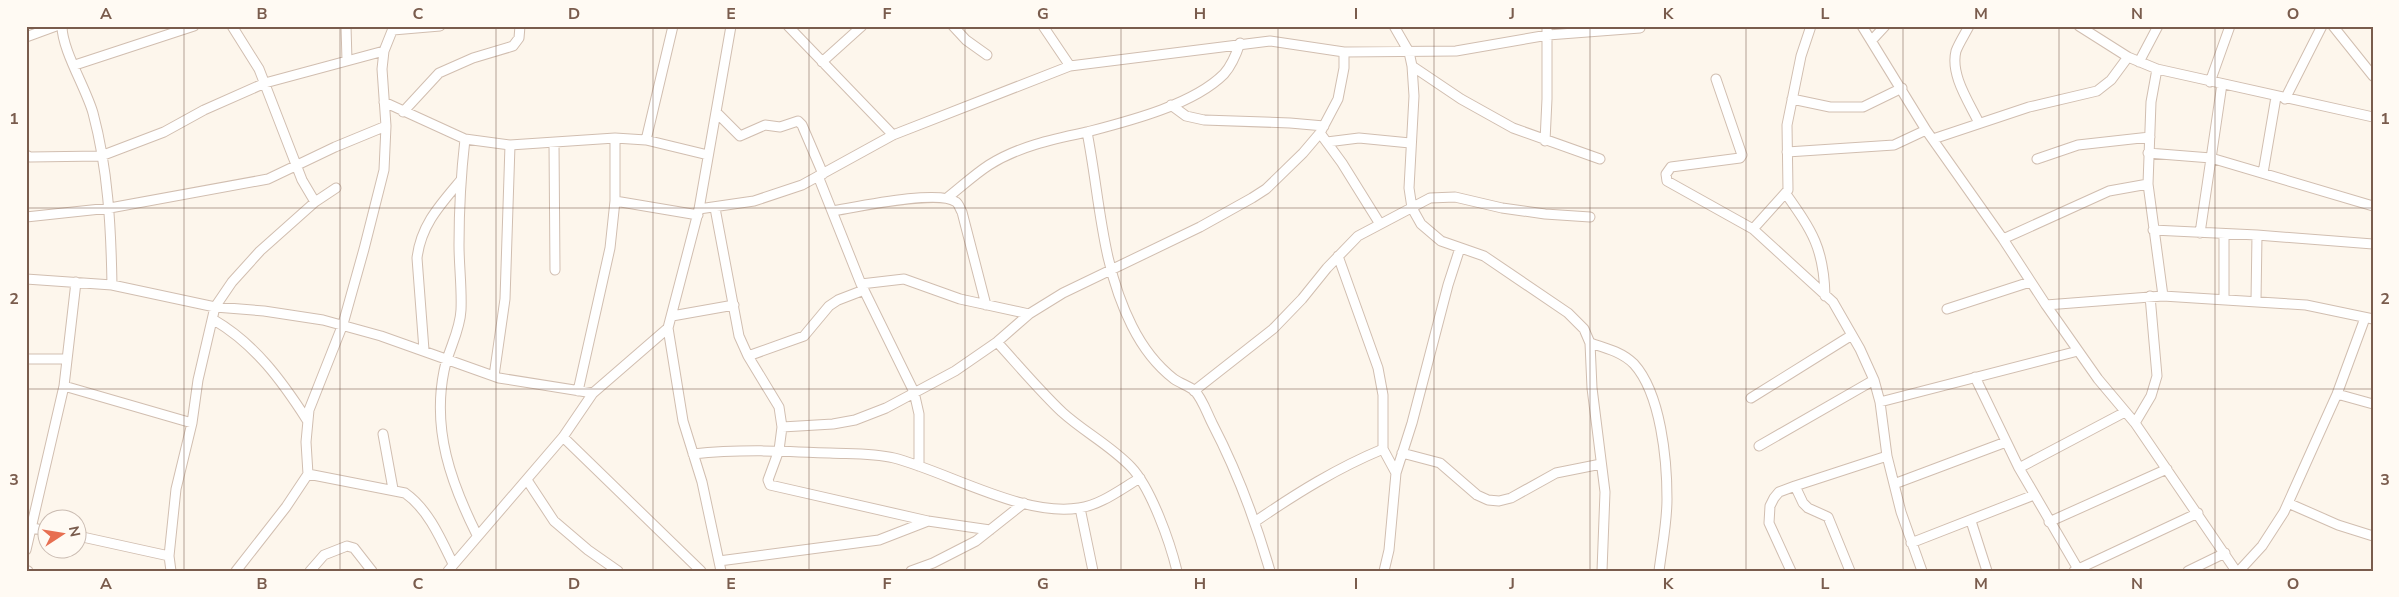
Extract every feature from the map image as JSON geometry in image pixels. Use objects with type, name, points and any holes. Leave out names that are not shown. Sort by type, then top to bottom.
[{"type":"street","points":[[26,37],[56,26]]},
{"type":"street","points":[[62,26],[67,48],[91,105],[101,156],[110,208],[112,285]]},
{"type":"street","points":[[75,65],[194,26]]},
{"type":"street","points":[[232,26],[265,83],[296,164],[307,190],[315,202]]},
{"type":"street","points":[[346,26],[347,61]]},
{"type":"street","points":[[236,571],[286,507],[308,474],[307,420],[312,397],[342,324],[384,170],[386,126],[382,69],[384,51],[393,28],[440,26]]},
{"type":"street","points":[[403,112],[446,69],[473,58],[506,50],[513,46],[519,38],[520,26]]},
{"type":"street","points":[[646,140],[673,26]]},
{"type":"street","points":[[721,571],[694,454],[683,421],[668,328],[698,212],[731,26]]},
{"type":"street","points":[[788,26],[893,135]]},
{"type":"street","points":[[822,62],[862,26]]},
{"type":"street","points":[[953,26],[966,40],[987,54]]},
{"type":"street","points":[[1043,26],[1070,66]]},
{"type":"street","points":[[1394,26],[1409,52],[1412,66],[1414,96],[1409,188],[1412,208],[1421,224],[1434,236],[1484,256],[1568,313],[1584,330],[1590,343],[1592,388],[1604,492],[1602,571]]},
{"type":"street","points":[[1753,229],[1786,194],[1788,180],[1787,125],[1801,56],[1811,26]]},
{"type":"street","points":[[1862,26],[1902,88],[1926,130],[2030,282],[2046,305],[2078,351],[2135,423],[2238,571],[2262,546],[2288,504],[2369,319],[2306,305],[2163,296],[2046,305]]},
{"type":"street","points":[[1872,40],[1885,26]]},
{"type":"street","points":[[1969,26],[1956,50],[1955,62],[1957,74],[1979,123]]},
{"type":"street","points":[[2139,62],[2158,26]]},
{"type":"street","points":[[2210,82],[2230,26]]},
{"type":"street","points":[[2333,26],[2373,76]]},
{"type":"street","points":[[2263,173],[2281,98],[2320,27]]},
{"type":"street","points":[[615,201],[698,212],[763,199],[802,185],[893,135],[1070,66],[1240,44],[1284,41],[1344,52],[1409,52],[1479,48],[1548,31],[1640,28]]},
{"type":"street","points":[[2084,28],[2128,57],[2157,69],[2373,117]]},
{"type":"street","points":[[1544,141],[1548,31]]},
{"type":"street","points":[[947,198],[988,165],[1000,158],[1045,140],[1087,132],[1170,105],[1204,89],[1224,73],[1233,61],[1240,44]]},
{"type":"street","points":[[26,155],[30,157],[101,156],[164,132],[204,110],[265,83],[384,51]]},
{"type":"street","points":[[782,427],[833,424],[855,420],[886,408],[955,371],[997,342],[1029,314],[1063,294],[1252,198],[1266,189],[1303,153],[1322,130],[1335,109],[1340,93],[1344,52]]},
{"type":"street","points":[[1933,139],[2029,108],[2097,91],[2111,80],[2128,57]]},
{"type":"street","points":[[1412,66],[1482,111],[1513,128],[1544,141],[1600,159]]},
{"type":"street","points":[[2157,69],[2151,102],[2148,184],[2163,296]]},
{"type":"street","points":[[1716,78],[1742,155],[1740,158],[1671,167],[1666,174],[1667,181],[1753,229],[1833,302],[1874,380],[1880,402],[1887,456],[1894,484],[1911,543],[1922,571]]},
{"type":"street","points":[[2200,233],[2222,84]]},
{"type":"street","points":[[1792,99],[1830,106],[1863,107],[1902,88]]},
{"type":"street","points":[[384,102],[465,139],[510,145],[615,138],[646,140],[708,155]]},
{"type":"street","points":[[1170,105],[1186,116],[1204,120],[1290,123],[1322,130]]},
{"type":"street","points":[[717,113],[740,136],[765,125],[780,127],[798,121],[802,125],[863,287],[914,392],[919,414],[919,466]]},
{"type":"street","points":[[26,217],[110,208],[255,182],[278,175],[296,164],[386,126]]},
{"type":"street","points":[[1322,130],[1327,142],[1380,224]]},
{"type":"street","points":[[1787,152],[1894,145],[1926,130]]},
{"type":"street","points":[[1087,132],[1098,212],[1110,271],[1132,327],[1149,354],[1165,372],[1194,391],[1231,460],[1256,521],[1270,571]]},
{"type":"street","points":[[2037,159],[2078,145],[2150,137]]},
{"type":"street","points":[[578,391],[608,262],[615,201],[615,138]]},
{"type":"street","points":[[1327,142],[1359,138],[1410,143]]},
{"type":"street","points":[[465,139],[461,180],[460,315],[455,340],[446,358],[439,405],[445,454],[457,490],[477,535]]},
{"type":"street","points":[[554,143],[555,270]]},
{"type":"street","points":[[494,376],[504,299],[510,145]]},
{"type":"street","points":[[2148,154],[2211,158],[2373,206]]},
{"type":"street","points":[[424,350],[417,258],[418,247],[431,216],[461,180]]},
{"type":"street","points":[[2003,240],[2109,190],[2148,184]]},
{"type":"street","points":[[171,571],[168,556],[176,489],[192,423],[198,380],[214,320],[215,307],[223,293],[247,265],[315,202],[336,188]]},
{"type":"street","points":[[1786,194],[1812,232],[1818,245],[1825,275],[1826,296]]},
{"type":"street","points":[[833,210],[923,197],[947,198],[957,203],[962,212],[986,305]]},
{"type":"street","points":[[1194,391],[1274,329],[1302,299],[1319,276],[1358,236],[1430,198],[1455,197],[1502,208],[1545,214],[1590,217]]},
{"type":"street","points":[[715,208],[739,336],[748,356],[779,407],[782,427],[779,450],[768,480],[770,485],[928,521],[990,530]]},
{"type":"street","points":[[2154,230],[2257,235],[2373,244]]},
{"type":"street","points":[[2224,234],[2224,299]]},
{"type":"street","points":[[2256,301],[2257,235]]},
{"type":"street","points":[[1384,571],[1389,550],[1396,473],[1412,423],[1448,285],[1460,248]]},
{"type":"street","points":[[1338,256],[1378,368],[1383,395],[1383,449],[1396,473]]},
{"type":"street","points":[[26,279],[112,285],[215,307],[283,313],[342,324],[424,350],[494,376],[593,393]]},
{"type":"street","points":[[748,356],[804,336],[829,306],[863,287],[904,279],[960,299],[1029,314]]},
{"type":"street","points":[[26,550],[64,386],[76,282]]},
{"type":"street","points":[[1947,309],[2030,282]]},
{"type":"street","points":[[2135,423],[2151,396],[2157,376],[2150,296]]},
{"type":"street","points":[[672,316],[734,305]]},
{"type":"street","points":[[214,320],[231,330],[277,375],[307,420]]},
{"type":"street","points":[[308,474],[393,489],[405,493],[417,503],[436,530],[450,567],[564,436],[593,393],[668,328]]},
{"type":"street","points":[[1751,398],[1852,335]]},
{"type":"street","points":[[997,342],[1063,413],[1106,445],[1140,478],[1162,526],[1177,571]]},
{"type":"street","points":[[1590,343],[1614,350],[1633,364],[1648,384],[1653,397],[1665,462],[1667,500],[1659,571]]},
{"type":"street","points":[[1880,402],[2078,351]]},
{"type":"street","points":[[26,359],[67,359]]},
{"type":"street","points":[[1975,377],[2019,468],[2076,570],[2198,513]]},
{"type":"street","points":[[1759,446],[1874,380]]},
{"type":"street","points":[[64,386],[192,423]]},
{"type":"street","points":[[2337,394],[2373,404]]},
{"type":"street","points":[[2019,468],[2125,412]]},
{"type":"street","points":[[383,434],[393,489]]},
{"type":"street","points":[[564,436],[701,571]]},
{"type":"street","points":[[1894,484],[2006,442]]},
{"type":"street","points":[[1256,521],[1307,486],[1348,463],[1383,449]]},
{"type":"street","points":[[694,454],[724,450],[779,450],[882,456],[919,466],[1024,503],[1050,508],[1080,508],[1105,498],[1140,478]]},
{"type":"street","points":[[1402,453],[1440,464],[1477,495],[1488,500],[1499,501],[1512,498],[1556,473],[1601,464]]},
{"type":"street","points":[[1790,571],[1769,523],[1769,514],[1774,498],[1780,492],[1795,486],[1887,456]]},
{"type":"street","points":[[2048,522],[2167,469]]},
{"type":"street","points":[[527,480],[554,521],[588,550],[618,571]]},
{"type":"street","points":[[1795,486],[1808,508],[1828,516],[1850,571]]},
{"type":"street","points":[[1911,543],[2034,495]]},
{"type":"street","points":[[911,571],[934,563],[976,541],[1024,503]]},
{"type":"street","points":[[2288,504],[2338,525],[2373,536]]},
{"type":"street","points":[[1080,508],[1093,571]]},
{"type":"street","points":[[1971,520],[1987,571]]},
{"type":"street","points":[[719,561],[879,540],[928,521]]},
{"type":"street","points":[[32,528],[38,529]]},
{"type":"street","points":[[88,538],[168,556]]},
{"type":"street","points":[[310,571],[324,555],[347,546],[354,548],[372,571]]},
{"type":"street","points":[[2188,571],[2224,553]]}]
